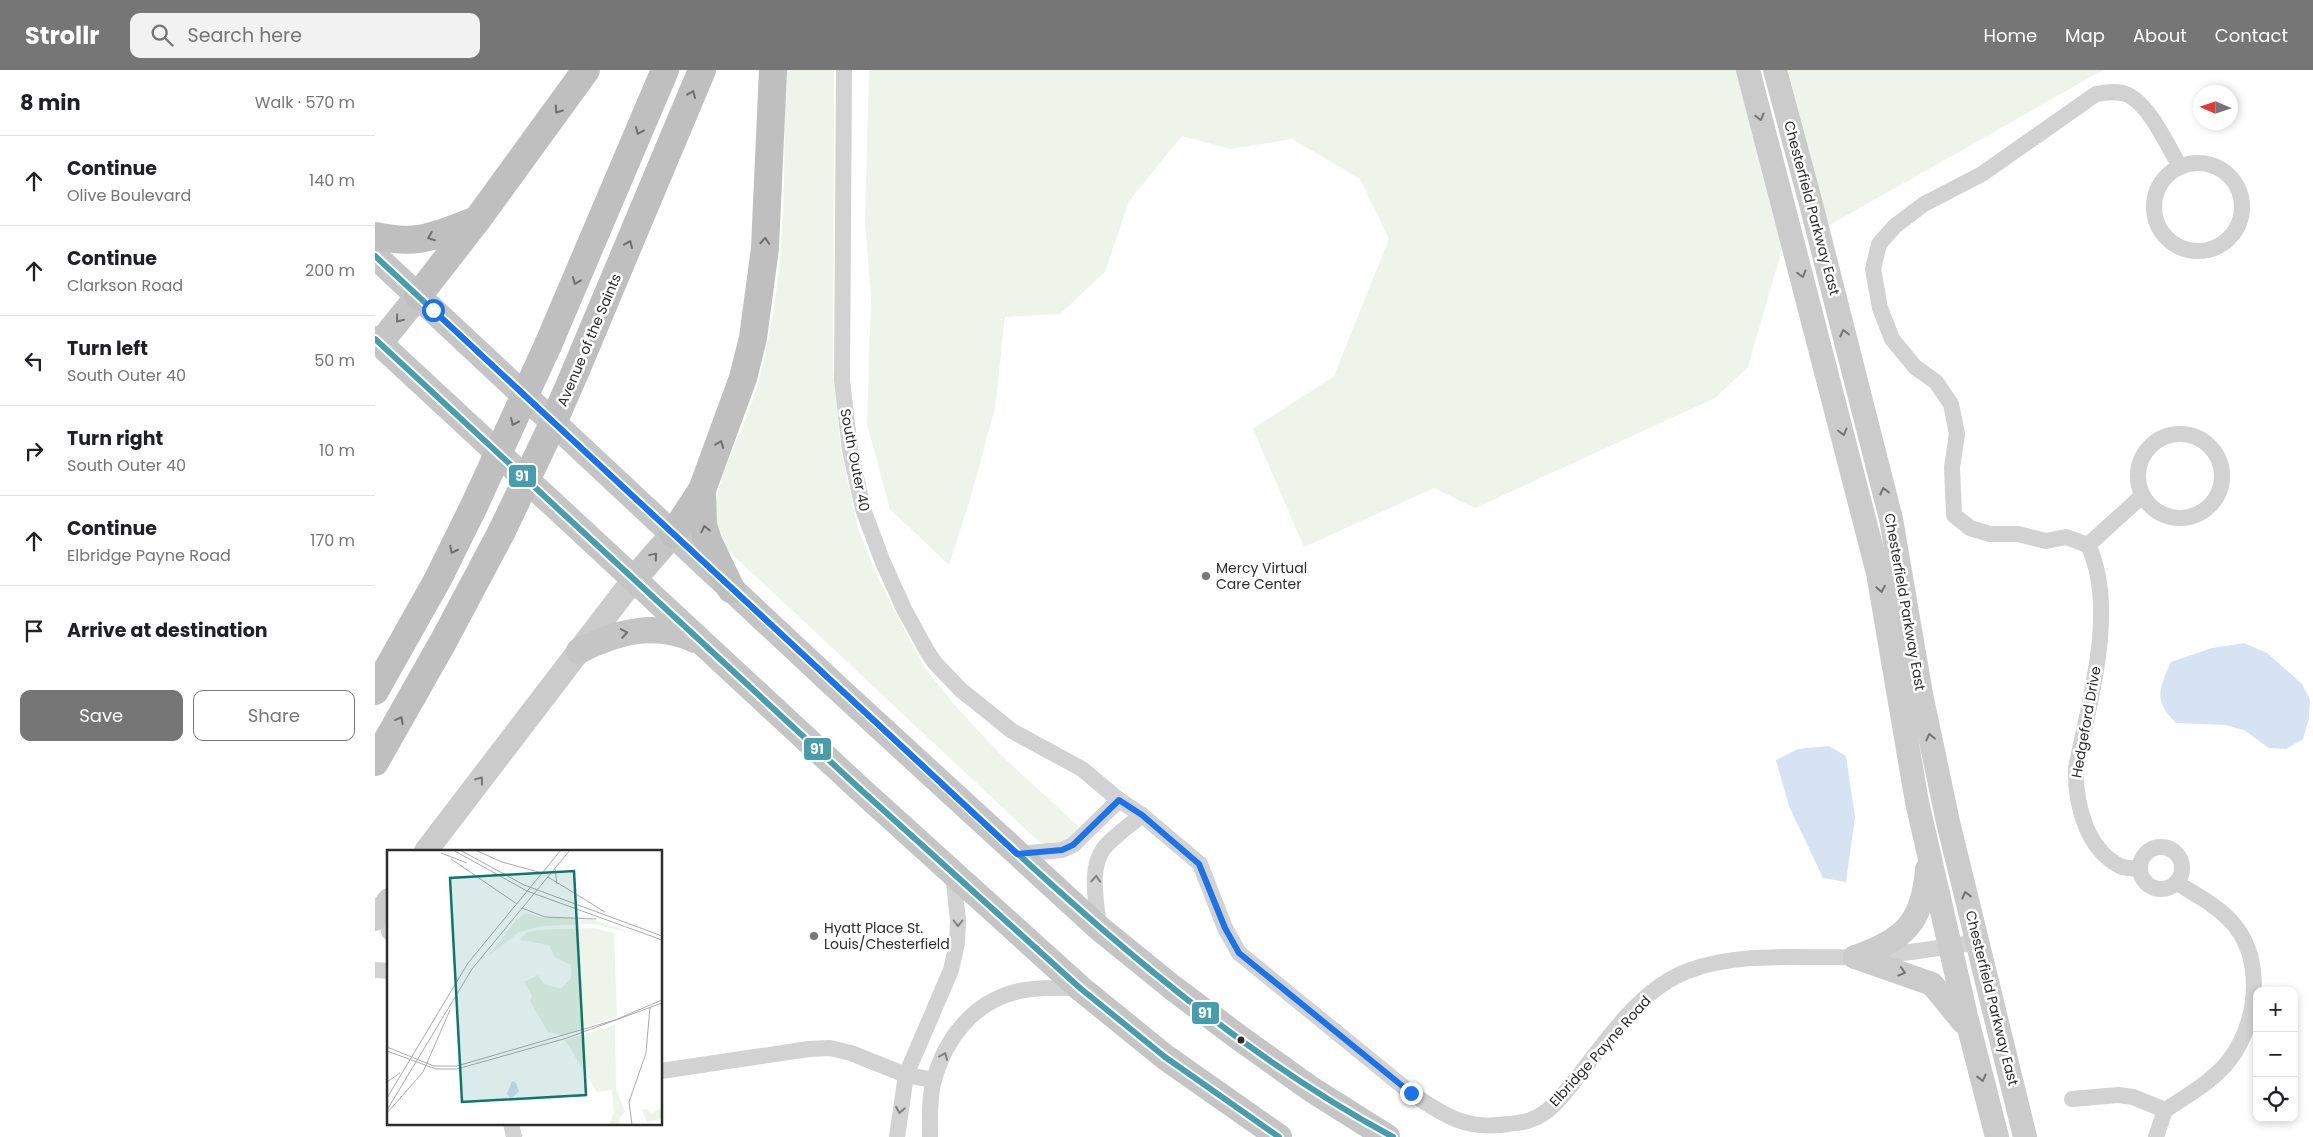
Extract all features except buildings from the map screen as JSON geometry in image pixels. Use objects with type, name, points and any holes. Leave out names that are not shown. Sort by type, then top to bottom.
[{"type":"highway","points":[[418,296],[477,220],[586,70]]},
{"type":"highway","points":[[375,691],[438,579],[474,506],[548,346],[665,70]]},
{"type":"highway","name":"Avenue of the Saints","points":[[375,762],[443,642],[501,531],[550,430],[702,70]]},
{"type":"highway","points":[[673,534],[702,490],[743,378],[753,338],[765,248],[773,70]]},
{"type":"highway","points":[[375,236],[402,241],[424,240],[477,220]]},
{"type":"highway","points":[[702,490],[703,525],[708,541],[731,589]]},
{"type":"main road","points":[[375,256],[731,589],[1099,928],[1173,988],[1311,1089],[1378,1131],[1393,1137]]},
{"type":"main road","points":[[418,296],[377,345],[953,874],[1080,988],[1165,1057],[1279,1137]]},
{"type":"main road","points":[[634,579],[673,534]]},
{"type":"main road","points":[[579,651],[617,634],[639,630],[660,630],[683,634],[704,645]]},
{"type":"street","name":"South Outer 40","points":[[844,70],[842,380],[851,450],[863,509],[882,560],[904,609],[927,651],[961,690],[1012,731],[1082,769],[1119,800],[1142,815]]},
{"type":"street","name":"Chesterfield Parkway East","points":[[1748,70],[1878,573],[1917,802],[1949,946],[1997,1137]]},
{"type":"street","name":"Chesterfield Parkway East","points":[[1775,70],[1814,214],[1891,519],[1921,694],[1948,822],[2025,1137]]},
{"type":"street","points":[[2142,496],[2088,545],[2066,536],[2046,541],[2018,534],[1990,534],[1970,528],[1954,515],[1952,467],[1957,434],[1951,404],[1935,382],[1915,367],[1892,339],[1879,308],[1873,269],[1879,244],[1895,226],[1924,204],[1982,174],[2096,94],[2112,91],[2130,96],[2145,109],[2180,166]]},
{"type":"street","points":[[2191,163],[2206,164],[2219,168],[2231,178],[2238,188],[2242,203],[2241,218],[2228,240],[2215,248],[2197,252],[2182,249],[2168,240],[2158,228],[2153,204],[2157,189],[2167,175],[2180,166],[2191,163]]},
{"type":"street","points":[[2183,434],[2195,436],[2208,444],[2215,452],[2222,470],[2222,485],[2217,498],[2207,510],[2192,518],[2177,519],[2163,516],[2151,508],[2142,496],[2138,482],[2138,471],[2142,456],[2148,447],[2160,438],[2183,434]]},
{"type":"street","name":"Hedgeford Drive","points":[[2088,545],[2094,558],[2097,572],[2101,643],[2077,768],[2075,789],[2081,814],[2091,836],[2106,856],[2122,867],[2140,869]]},
{"type":"street","points":[[427,850],[634,579]]},
{"type":"street","points":[[1017,854],[1062,850],[1073,845],[1119,800]]},
{"type":"street","points":[[1099,928],[1095,884],[1096,865],[1104,848],[1142,815]]},
{"type":"street","name":"Elbridge Payne Road","points":[[1142,815],[1199,864],[1225,928],[1239,953],[1411,1093],[1443,1114],[1460,1122],[1477,1126],[1498,1126],[1531,1120],[1545,1112],[1559,1101],[1640,1002],[1661,986],[1687,971],[1731,961],[1774,957],[1855,958],[1977,942]]},
{"type":"street","points":[[2155,848],[2169,848],[2179,857],[2182,863],[2181,877],[2177,882],[2164,889],[2150,887],[2145,882],[2140,869],[2141,862],[2149,851],[2155,848]]},
{"type":"street","points":[[1855,958],[1882,948],[1897,939],[1913,922],[1925,890],[1929,855]]},
{"type":"street","points":[[897,1137],[905,1075],[951,970],[957,943],[958,920],[953,874]]},
{"type":"street","points":[[2156,1137],[2165,1110],[2197,1090],[2235,1053],[2247,1029],[2254,994],[2254,965],[2231,921],[2213,904],[2177,882]]},
{"type":"street","points":[[375,918],[387,903]]},
{"type":"street","points":[[1855,958],[1933,984],[1951,1004],[1970,1031]]},
{"type":"street","points":[[930,1137],[934,1080],[952,1039],[969,1017],[990,1001],[1015,992],[1039,988],[1080,988]]},
{"type":"street","points":[[663,1070],[809,1049],[830,1048],[851,1053],[905,1075],[934,1080]]},
{"type":"street","points":[[2072,1099],[2125,1096],[2133,1097],[2165,1110]]},
{"type":"street","points":[[511,1124],[514,1137]]},
{"type":"shaded area","points":[[785,70],[834,70],[833,372],[841,451],[857,525],[875,572],[924,667],[958,709],[1001,755],[1078,826],[1077,838],[1051,853],[739,561],[720,539],[715,522],[719,491],[723,474],[749,411],[756,388],[775,301],[782,235]]},
{"type":"shaded area","points":[[869,70],[1736,70],[1782,249],[1748,367],[1715,398],[1475,508],[1434,488],[1304,547],[1253,429],[1334,376],[1389,239],[1360,179],[1292,139],[1230,149],[1182,136],[1129,201],[1105,272],[1060,314],[1005,317],[995,408],[971,496],[949,565],[890,509],[867,424],[871,298],[865,221]]},
{"type":"shaded area","points":[[1788,70],[2103,70],[1828,226]]},
{"type":"water","points":[[2244,643],[2267,653],[2302,684],[2310,700],[2309,718],[2303,739],[2286,749],[2269,748],[2244,730],[2225,725],[2176,723],[2161,701],[2161,687],[2171,662],[2212,648]]},
{"type":"water","points":[[1829,746],[1846,756],[1855,817],[1846,882],[1823,878],[1789,806],[1776,760],[1798,749]]},
{"type":"transit line","name":"91","points":[[375,256],[1009,845],[1130,953],[1192,1004],[1257,1052],[1324,1096],[1393,1137]]},
{"type":"transit line","name":"91","points":[[375,339],[860,789],[1080,988],[1165,1057],[1279,1137]]},
{"type":"place","name":"Mercy Virtual Care Center","points":[[1206,576]]},
{"type":"place","name":"Hyatt Place St. Louis/Chesterfield","points":[[814,936]]},
{"type":"route","points":[[433,310],[1017,854],[1062,850],[1073,845],[1119,800],[1142,815],[1199,864],[1225,928],[1239,953],[1282,990],[1411,1093]]}]
